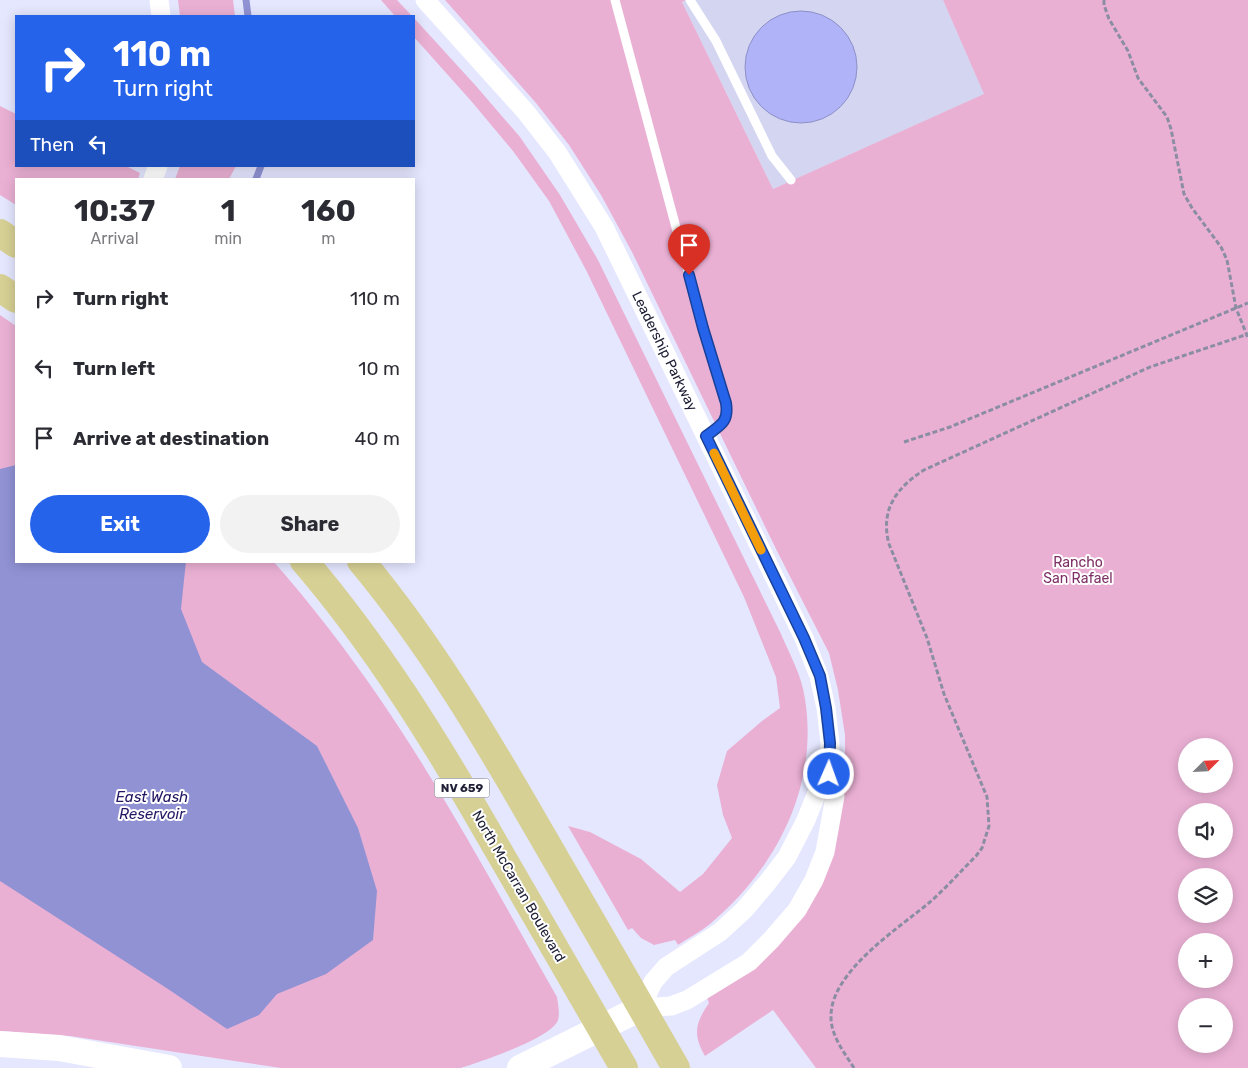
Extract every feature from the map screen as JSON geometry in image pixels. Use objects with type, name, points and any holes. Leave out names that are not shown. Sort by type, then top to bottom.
[{"type":"main road","points":[[0,233],[15,243]]},
{"type":"main road","points":[[0,286],[15,289]]},
{"type":"main road","points":[[0,286],[15,298]]},
{"type":"main road","name":"North McCarran Boulevard","points":[[306,563],[358,630],[406,697],[445,759],[624,1068]]},
{"type":"main road","name":"NV 659","points":[[363,563],[393,601],[453,686],[492,749],[676,1068]]},
{"type":"street","points":[[159,0],[161,15]]},
{"type":"street","name":"Leadership Parkway","points":[[425,0],[525,111],[557,152],[580,187],[620,258],[804,638],[820,676],[830,743],[829,774],[834,796],[825,852],[814,880],[797,910],[772,940],[754,956],[721,980],[687,1000],[671,1006],[642,1008],[653,982],[666,967],[720,932],[744,910],[767,884],[787,857],[806,820],[816,795],[829,774]]},
{"type":"street","points":[[520,1068],[642,1008]]},
{"type":"street","points":[[0,1044],[59,1048],[170,1068]]},
{"type":"lane","points":[[615,0],[703,328],[726,403],[728,414],[723,424],[706,436]]},
{"type":"lane","points":[[690,0],[716,41],[772,156],[791,180]]},
{"type":"path","points":[[854,1068],[837,1040],[831,1023],[832,1005],[841,984],[848,973],[896,929],[931,901],[976,856],[982,848],[989,826],[987,797],[947,702],[927,638],[889,544],[887,517],[895,496],[904,485],[924,470],[1150,367],[1247,335],[1236,308],[1228,260],[1184,194],[1167,117],[1138,78],[1128,51],[1109,19],[1104,0]]},
{"type":"path","points":[[904,442],[950,427],[1248,303]]},
{"type":"shaded area","points":[[686,0],[943,0],[985,94],[773,189],[682,2]]},
{"type":"green space","points":[[178,0],[233,0],[235,15],[180,15]]},
{"type":"green space","points":[[381,0],[397,0],[411,15],[394,15]]},
{"type":"green space","name":"Rancho San Rafael","points":[[445,0],[686,0],[682,2],[773,189],[984,94],[943,0],[1248,0],[1248,1068],[816,1068],[773,1010],[705,1056],[698,1041],[697,1028],[701,1016],[709,1003],[706,995],[782,939],[837,823],[845,779],[845,735],[838,690],[829,653],[776,549],[632,252],[601,195],[569,145],[536,103]]},
{"type":"green space","points":[[415,19],[520,137],[560,195],[598,260],[781,634],[801,682],[805,699],[808,731],[805,763],[798,794],[788,824],[773,852],[755,878],[734,902],[710,924],[678,945],[675,940],[654,945],[641,938],[632,928],[628,930],[568,826],[590,832],[641,859],[680,892],[703,874],[732,838],[723,815],[717,785],[727,751],[780,708],[776,677],[744,597],[586,270],[549,201],[513,151],[415,38]]},
{"type":"green space","points":[[0,106],[15,114],[15,167],[128,167],[140,173],[138,178],[15,178],[15,204],[0,195]]},
{"type":"green space","points":[[180,167],[235,167],[230,178],[175,178]]},
{"type":"green space","points":[[0,315],[15,325],[15,563],[275,563],[342,646],[404,735],[450,809],[557,997],[559,1017],[553,1027],[530,1042],[461,1068],[281,1068],[70,1036],[0,1031]]},
{"type":"water","name":"East Wash Reservoir","points":[[15,465],[15,563],[186,563],[181,609],[202,662],[317,746],[358,828],[377,891],[373,940],[326,974],[277,994],[259,1015],[227,1029],[0,881],[0,469]]},
{"type":"building","points":[[801,11],[812,12],[822,16],[840,28],[852,46],[856,56],[856,78],[852,88],[840,106],[822,118],[812,122],[801,123],[790,122],[780,118],[762,106],[750,88],[746,78],[745,67],[746,56],[750,46],[762,28],[780,16],[790,12]]},
{"type":"waterway","points":[[246,0],[248,15]]},
{"type":"waterway","points":[[256,178],[261,167]]},
{"type":"slow traffic","points":[[714,453],[761,550]]},
{"type":"route","points":[[689,275],[728,414],[723,424],[706,436],[804,638],[820,676],[830,743],[829,774]]}]
